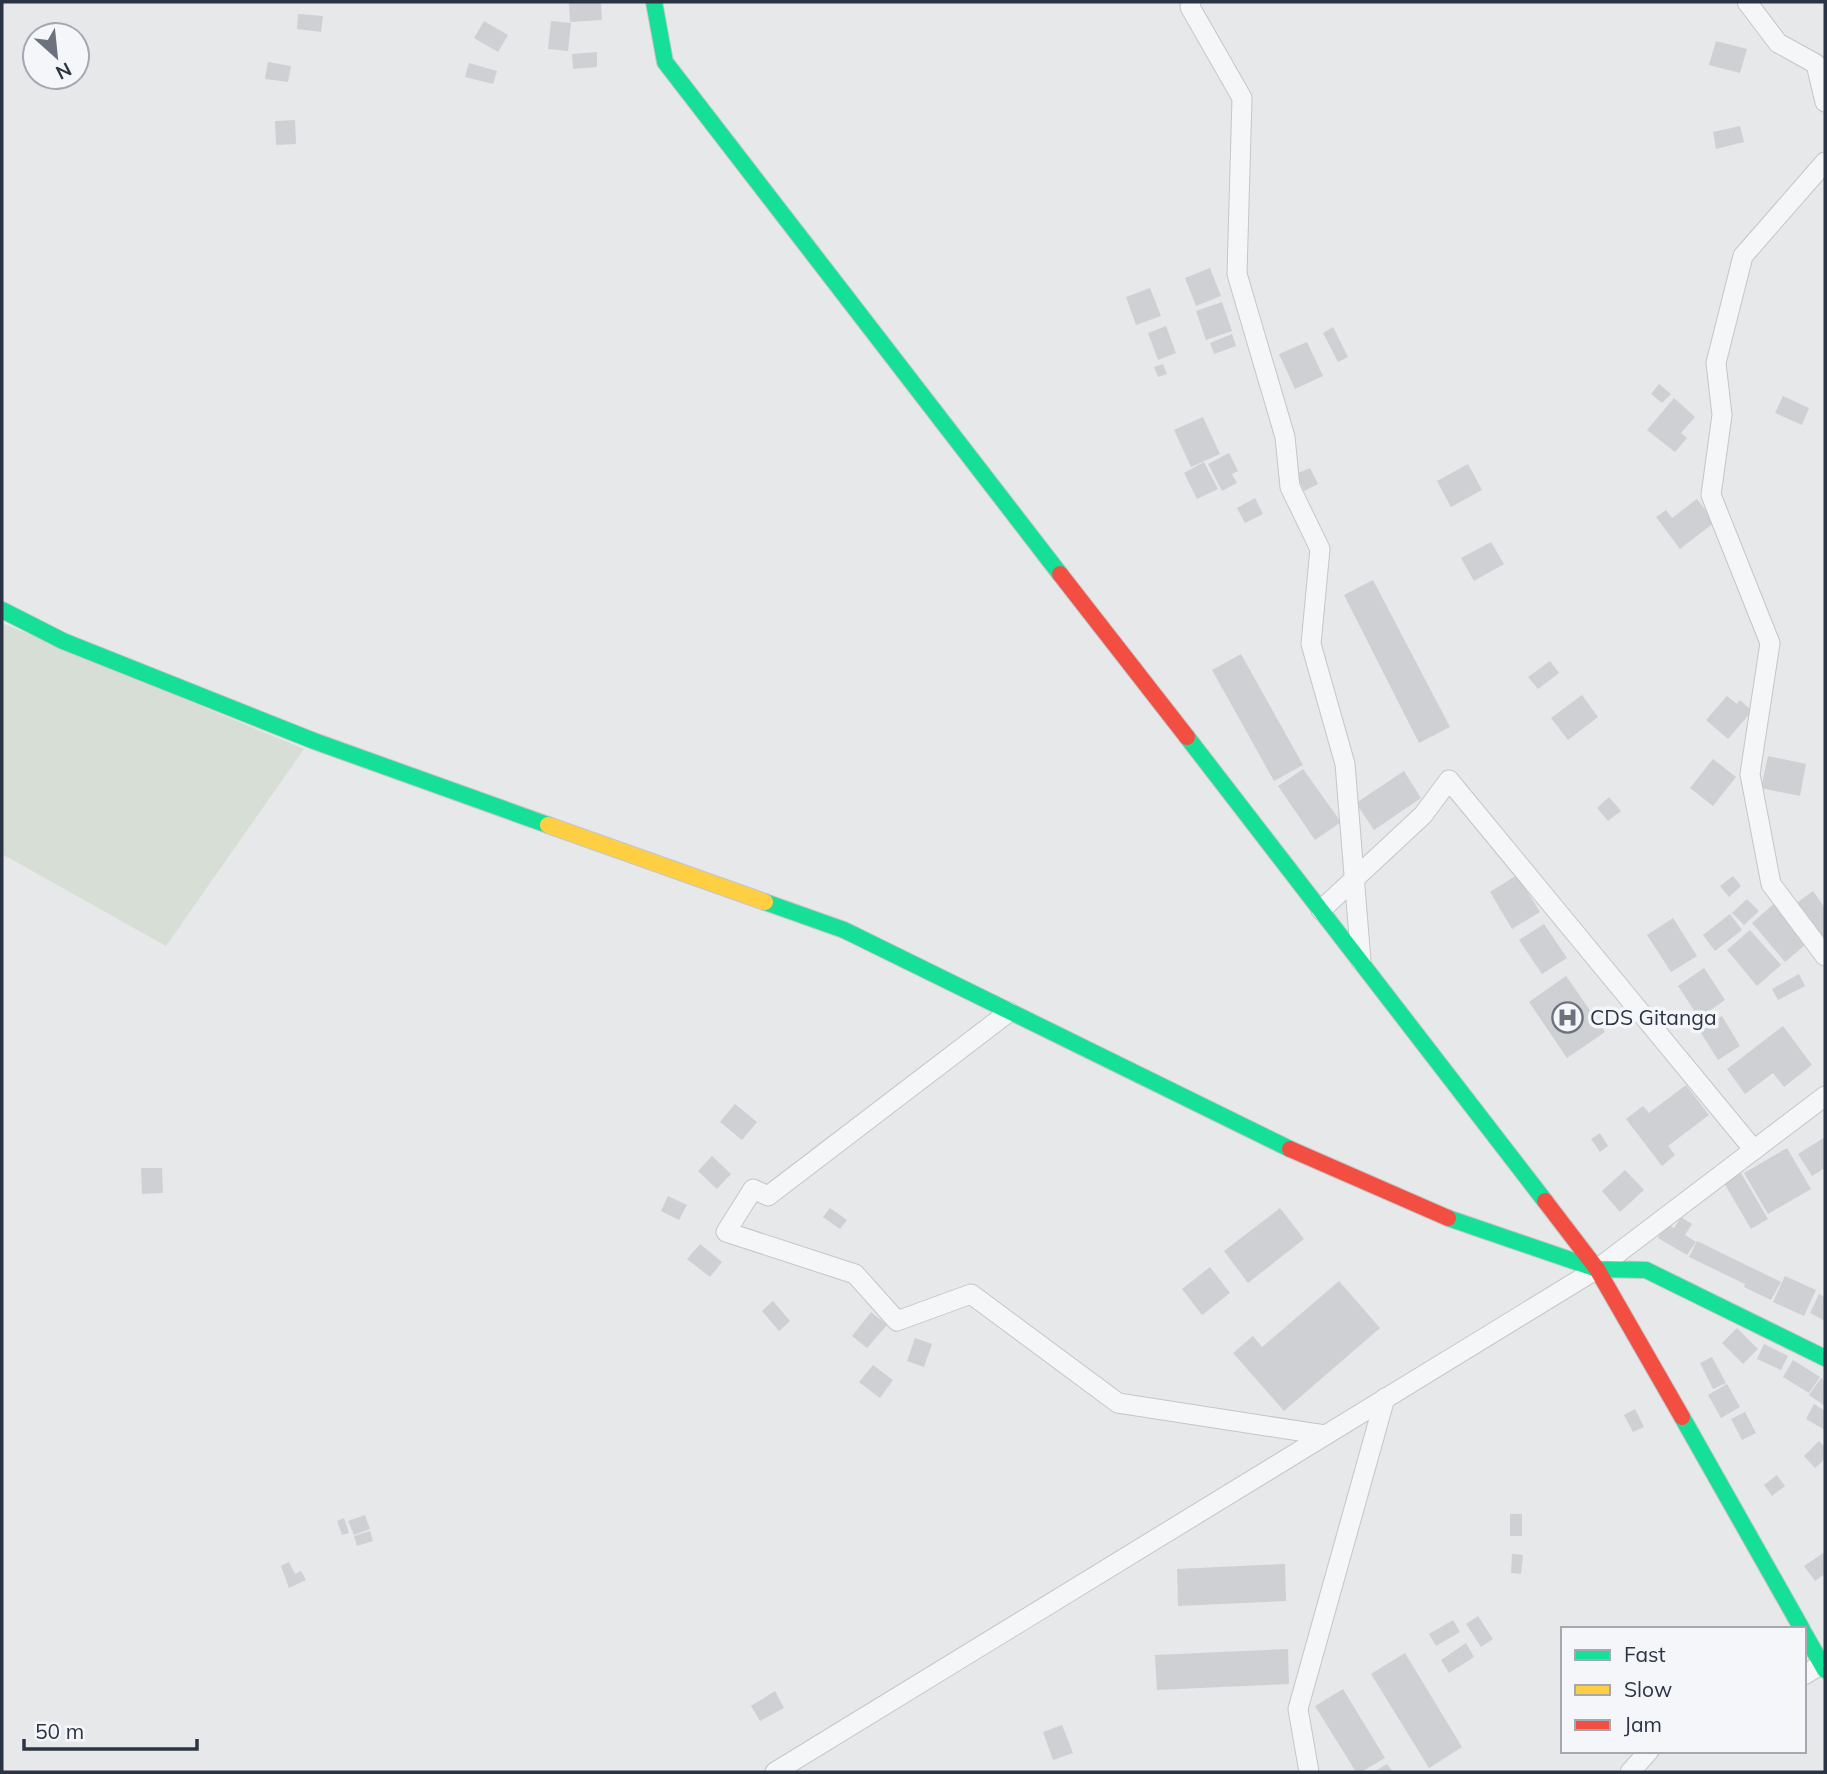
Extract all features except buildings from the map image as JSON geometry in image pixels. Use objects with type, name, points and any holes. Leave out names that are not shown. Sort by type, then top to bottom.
[{"type":"main road","points":[[654,2],[665,62],[1597,1269],[1801,1627]]},
{"type":"main road","points":[[2,610],[64,641],[314,741],[844,930],[1252,1132],[1430,1212],[1597,1269],[1646,1270],[1825,1358]]},
{"type":"main road","points":[[1806,1636],[1824,1667]]},
{"type":"street","points":[[1191,2],[1190,7],[1242,98],[1237,274],[1285,437],[1290,487],[1320,549],[1311,644],[1345,764],[1361,961]]},
{"type":"street","points":[[1747,2],[1778,43],[1816,64],[1825,102]]},
{"type":"street","points":[[1825,162],[1743,256],[1716,363],[1722,415],[1711,495],[1770,643],[1750,774],[1772,884],[1825,956]]},
{"type":"street","points":[[1321,910],[1423,815],[1449,780],[1754,1150]]},
{"type":"street","points":[[1009,1012],[768,1196],[754,1189],[726,1232],[855,1274],[897,1321],[971,1294],[1118,1402],[1325,1435]]},
{"type":"street","points":[[775,1772],[1597,1269],[1825,1096]]},
{"type":"street","points":[[1309,1772],[1298,1709],[1385,1398]]},
{"type":"street","points":[[1806,1674],[1824,1667]]},
{"type":"street","points":[[1630,1772],[1647,1753]]},
{"type":"shaded area","points":[[2,623],[304,749],[166,946],[2,854]]},
{"type":"traffic: fast","points":[[654,2],[665,62],[1060,574]]},
{"type":"traffic: fast","points":[[2,610],[63,641],[314,741],[548,825]]},
{"type":"traffic: fast","points":[[1187,737],[1545,1201]]},
{"type":"traffic: fast","points":[[765,902],[844,930],[1290,1149]]},
{"type":"traffic: fast","points":[[1448,1218],[1597,1269],[1646,1270],[1825,1358]]},
{"type":"traffic: fast","points":[[1682,1417],[1801,1627]]},
{"type":"traffic: fast","points":[[1806,1637],[1825,1670]]},
{"type":"traffic: slow","points":[[548,825],[765,902]]},
{"type":"traffic: jam","points":[[1060,574],[1187,737]]},
{"type":"traffic: jam","points":[[1290,1149],[1448,1218]]},
{"type":"traffic: jam","points":[[1545,1201],[1597,1269],[1682,1417]]},
{"type":"place","name":"CDS Gitanga","points":[[1567,1017]]}]
